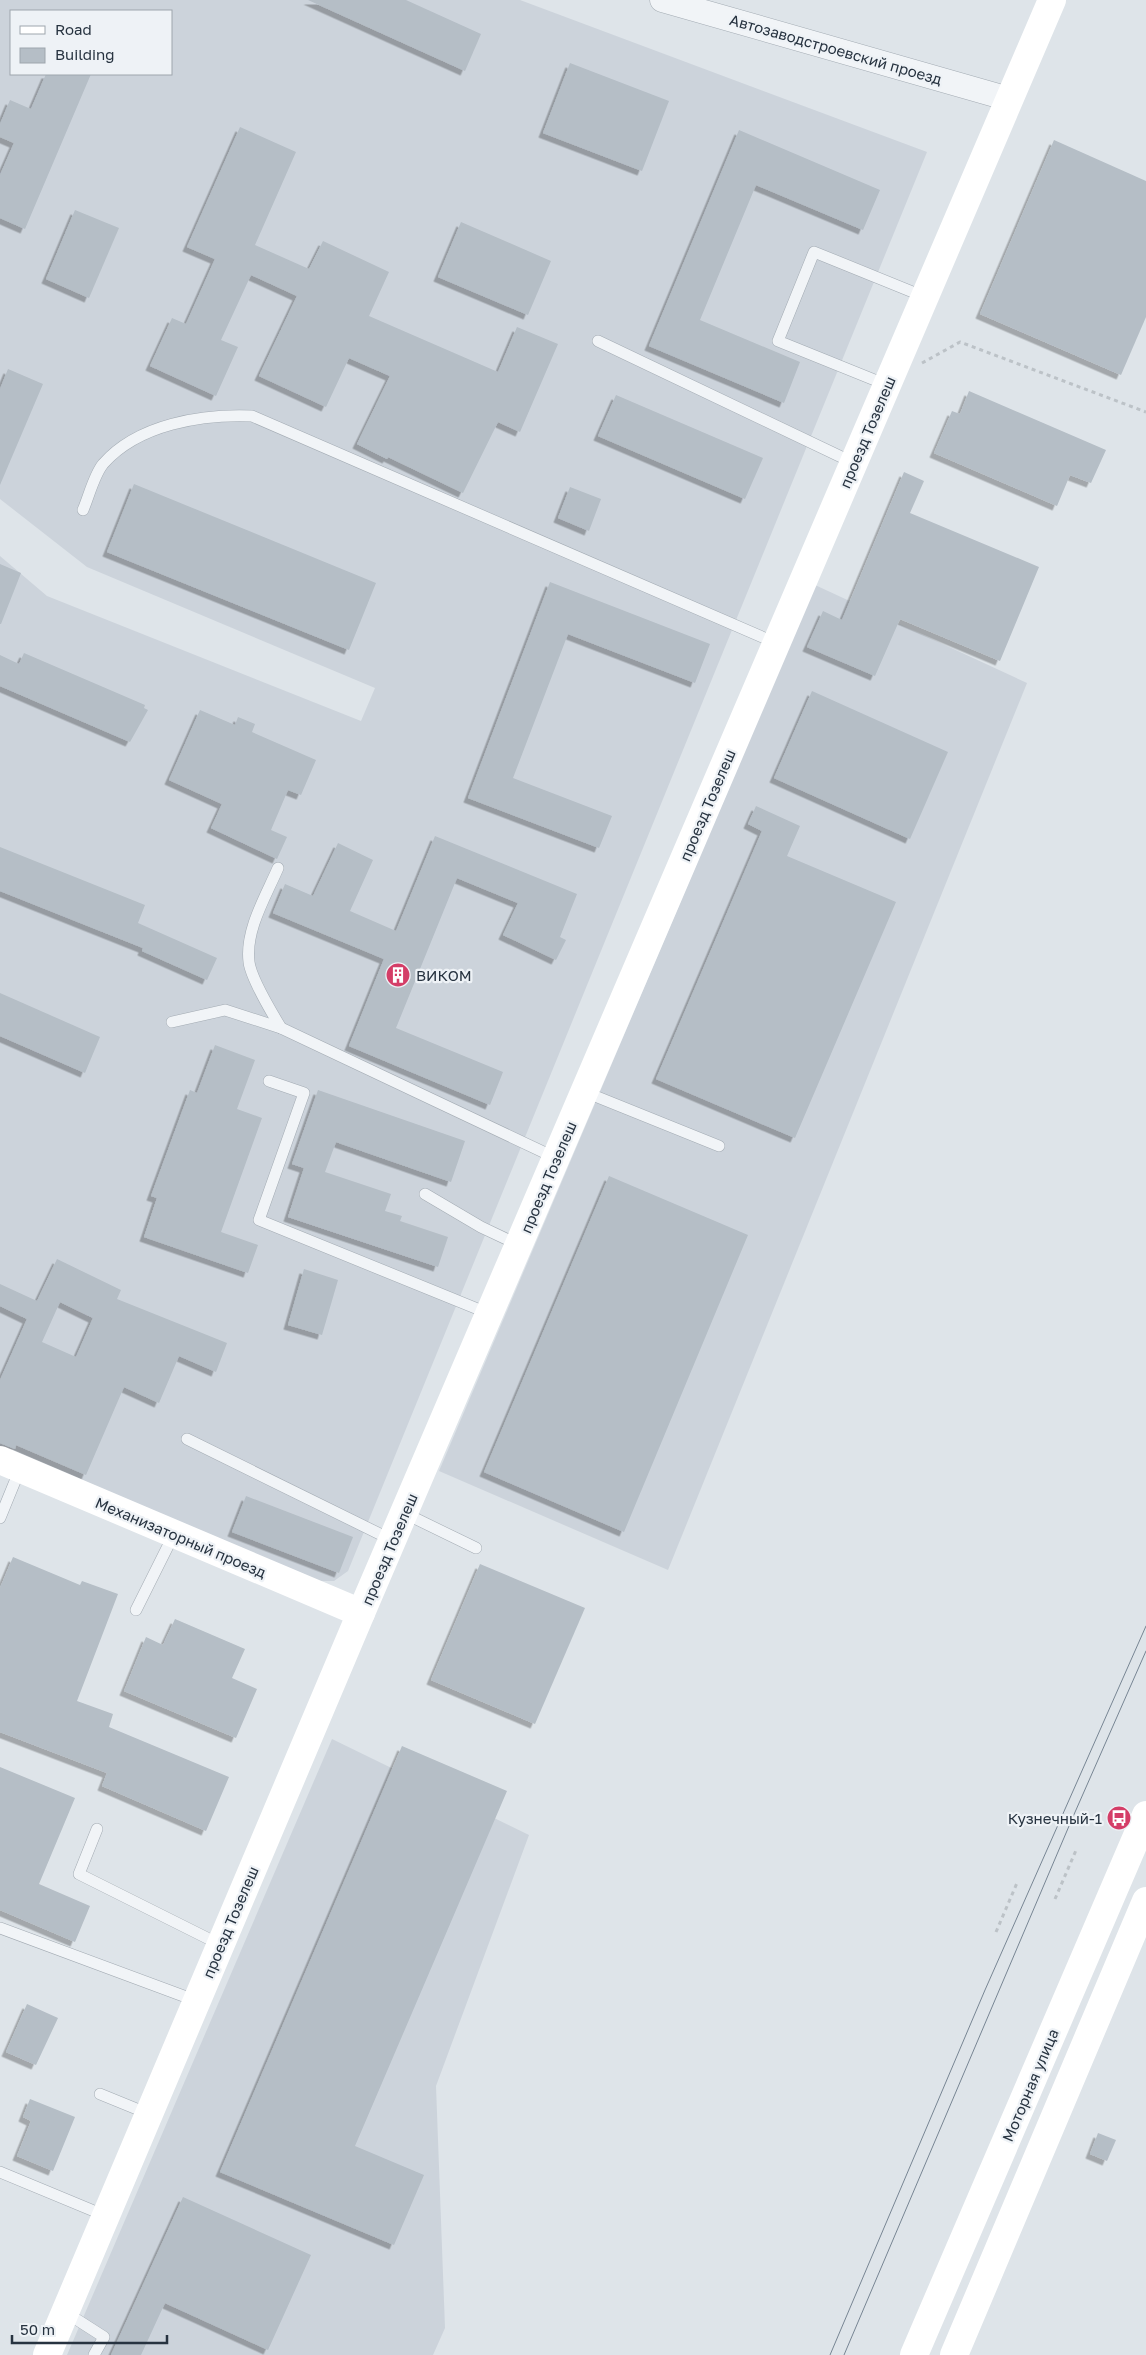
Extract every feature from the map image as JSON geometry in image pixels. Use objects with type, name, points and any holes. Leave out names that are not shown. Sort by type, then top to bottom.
[{"type":"street","name":"Автозаводстроевский проезд","points":[[662,0],[1009,99]]},
{"type":"street","name":"проезд Тозелеш","points":[[47,2355],[392,1540],[1052,0]]},
{"type":"street","name":"Механизаторный проезд","points":[[10,1465],[361,1613]]},
{"type":"street","name":"Моторная улица","points":[[914,2355],[1146,1815]]},
{"type":"street","points":[[954,2355],[1146,1901]]},
{"type":"lane","points":[[892,373],[778,341],[814,252],[924,297]]},
{"type":"lane","points":[[598,341],[854,463]]},
{"type":"lane","points":[[83,510],[102,465],[124,445],[170,425],[198,420],[252,416],[776,643]]},
{"type":"lane","points":[[278,868],[252,929],[249,963],[267,1005],[281,1028]]},
{"type":"lane","points":[[172,1022],[225,1010],[281,1028],[556,1158]]},
{"type":"lane","points":[[269,1081],[304,1093],[259,1220],[490,1314]]},
{"type":"lane","points":[[584,1092],[719,1146]]},
{"type":"lane","points":[[425,1194],[481,1227],[519,1245]]},
{"type":"lane","points":[[187,1439],[392,1540]]},
{"type":"lane","points":[[0,1518],[10,1465]]},
{"type":"lane","points":[[404,1513],[476,1548]]},
{"type":"lane","points":[[136,1610],[174,1534]]},
{"type":"lane","points":[[96,1828],[79,1874],[221,1945]]},
{"type":"lane","points":[[0,1928],[197,2001]]},
{"type":"lane","points":[[100,2094],[149,2114]]},
{"type":"lane","points":[[0,2172],[106,2216]]},
{"type":"lane","points":[[65,2312],[104,2337],[94,2355]]},
{"type":"path","points":[[892,373],[914,368],[960,342],[1146,412]]},
{"type":"path","points":[[1055,1899],[1077,1848]]},
{"type":"path","points":[[996,1932],[1016,1883]]},
{"type":"shaded area","points":[[0,0],[520,0],[927,152],[348,1571],[334,1581],[317,1581],[0,1447],[0,556],[47,596],[361,721],[375,688],[87,567],[0,499]]},
{"type":"shaded area","points":[[815,585],[1027,683],[668,1570],[439,1471]]},
{"type":"shaded area","points":[[332,1739],[529,1835],[436,2086],[445,2328],[433,2355],[67,2355]]},
{"type":"building","points":[[308,0],[406,0],[481,34],[465,71]]},
{"type":"building","points":[[570,63],[669,101],[642,171],[543,133]]},
{"type":"building","points":[[46,75],[91,75],[25,229],[0,218],[0,175],[14,143],[0,137],[0,124],[10,100],[31,109]]},
{"type":"building","points":[[240,127],[296,152],[255,245],[309,269],[323,241],[389,272],[369,316],[498,372],[517,327],[558,344],[520,432],[498,422],[463,493],[357,444],[390,376],[349,358],[326,407],[259,376],[297,296],[251,275],[221,340],[238,347],[216,396],[150,366],[172,318],[186,324],[215,259],[187,247]]},
{"type":"building","points":[[739,130],[880,190],[863,230],[756,185],[700,320],[800,362],[784,403],[649,346]]},
{"type":"building","points":[[1054,140],[1146,181],[1146,317],[1121,375],[980,314]]},
{"type":"building","points":[[75,210],[119,228],[89,298],[46,279]]},
{"type":"building","points":[[461,222],[551,261],[528,315],[438,277]]},
{"type":"building","points":[[8,369],[43,384],[0,485],[0,389]]},
{"type":"building","points":[[969,391],[1106,450],[1091,483],[1070,475],[1057,506],[934,453],[952,411],[960,414]]},
{"type":"building","points":[[616,395],[763,458],[745,499],[598,436]]},
{"type":"building","points":[[904,472],[924,481],[910,513],[1039,567],[1000,661],[900,619],[875,676],[807,647],[823,611],[842,620]]},
{"type":"building","points":[[134,484],[376,583],[349,650],[107,552]]},
{"type":"building","points":[[570,487],[601,499],[589,531],[558,518]]},
{"type":"building","points":[[0,564],[21,573],[1,624],[0,624]]},
{"type":"building","points":[[550,582],[710,644],[695,683],[568,634],[513,778],[612,816],[599,848],[468,798]]},
{"type":"building","points":[[24,653],[145,705],[144,708],[148,710],[130,742],[0,686],[0,655],[19,664]]},
{"type":"building","points":[[812,691],[948,752],[910,839],[774,778]]},
{"type":"building","points":[[200,710],[235,725],[238,717],[255,724],[252,732],[316,760],[301,795],[288,790],[271,830],[287,837],[277,859],[211,828],[222,804],[169,780]]},
{"type":"building","points":[[756,806],[800,826],[787,856],[896,902],[795,1138],[656,1079],[762,831],[748,824]]},
{"type":"building","name":"ВИКОМ","points":[[435,836],[577,894],[560,937],[566,940],[556,960],[503,935],[518,903],[457,878],[396,1028],[503,1072],[490,1105],[349,1046],[384,959],[273,913],[285,884],[313,896],[338,843],[373,860],[350,911],[396,931]]},
{"type":"building","points":[[0,847],[145,905],[138,923],[217,958],[207,980],[142,951],[143,948],[0,891]]},
{"type":"building","points":[[0,993],[100,1037],[85,1073],[0,1036]]},
{"type":"building","points":[[215,1045],[255,1060],[237,1109],[262,1118],[221,1232],[258,1245],[248,1273],[144,1237],[157,1198],[151,1196],[190,1090],[197,1093]]},
{"type":"building","points":[[318,1090],[465,1141],[451,1182],[336,1142],[325,1172],[391,1194],[385,1211],[402,1216],[400,1221],[448,1237],[438,1267],[288,1217],[304,1168],[292,1164]]},
{"type":"building","points":[[609,1176],[748,1235],[624,1532],[484,1472]]},
{"type":"building","points":[[57,1259],[121,1290],[117,1299],[227,1343],[216,1372],[179,1356],[159,1403],[124,1387],[86,1475],[16,1445],[15,1449],[0,1443],[0,1380],[27,1319],[0,1306],[0,1284],[37,1301]],"holes":[[[60,1302],[93,1318],[76,1357],[42,1342]]]},
{"type":"building","points":[[304,1269],[338,1280],[322,1335],[288,1325]]},
{"type":"building","points":[[246,1496],[353,1537],[339,1573],[232,1532]]},
{"type":"building","points":[[13,1557],[80,1585],[82,1581],[118,1594],[77,1701],[113,1714],[109,1727],[229,1777],[206,1831],[102,1786],[107,1773],[0,1732],[0,1588]]},
{"type":"building","points":[[480,1564],[585,1608],[535,1724],[431,1680]]},
{"type":"building","points":[[175,1619],[245,1649],[232,1678],[257,1689],[236,1738],[124,1691],[146,1637],[163,1645]]},
{"type":"building","points":[[402,1746],[507,1791],[355,2146],[424,2175],[394,2245],[220,2172]]},
{"type":"building","points":[[0,1767],[75,1798],[39,1884],[90,1906],[75,1942],[0,1910]]},
{"type":"building","points":[[27,2004],[58,2018],[36,2065],[6,2052]]},
{"type":"building","points":[[30,2099],[75,2117],[53,2171],[17,2156],[31,2121],[23,2117]]},
{"type":"building","points":[[1098,2133],[1116,2140],[1107,2161],[1090,2154]]},
{"type":"building","points":[[183,2197],[311,2255],[268,2350],[165,2303],[141,2355],[111,2355]]},
{"type":"tram line","points":[[830,2355],[985,1990],[1146,1626]]},
{"type":"tram line","points":[[844,2355],[1072,1819],[1146,1651]]},
{"type":"place","name":"ВИКОМ","points":[[398,975]]},
{"type":"place","name":"Кузнечный-1","points":[[1119,1818]]}]
